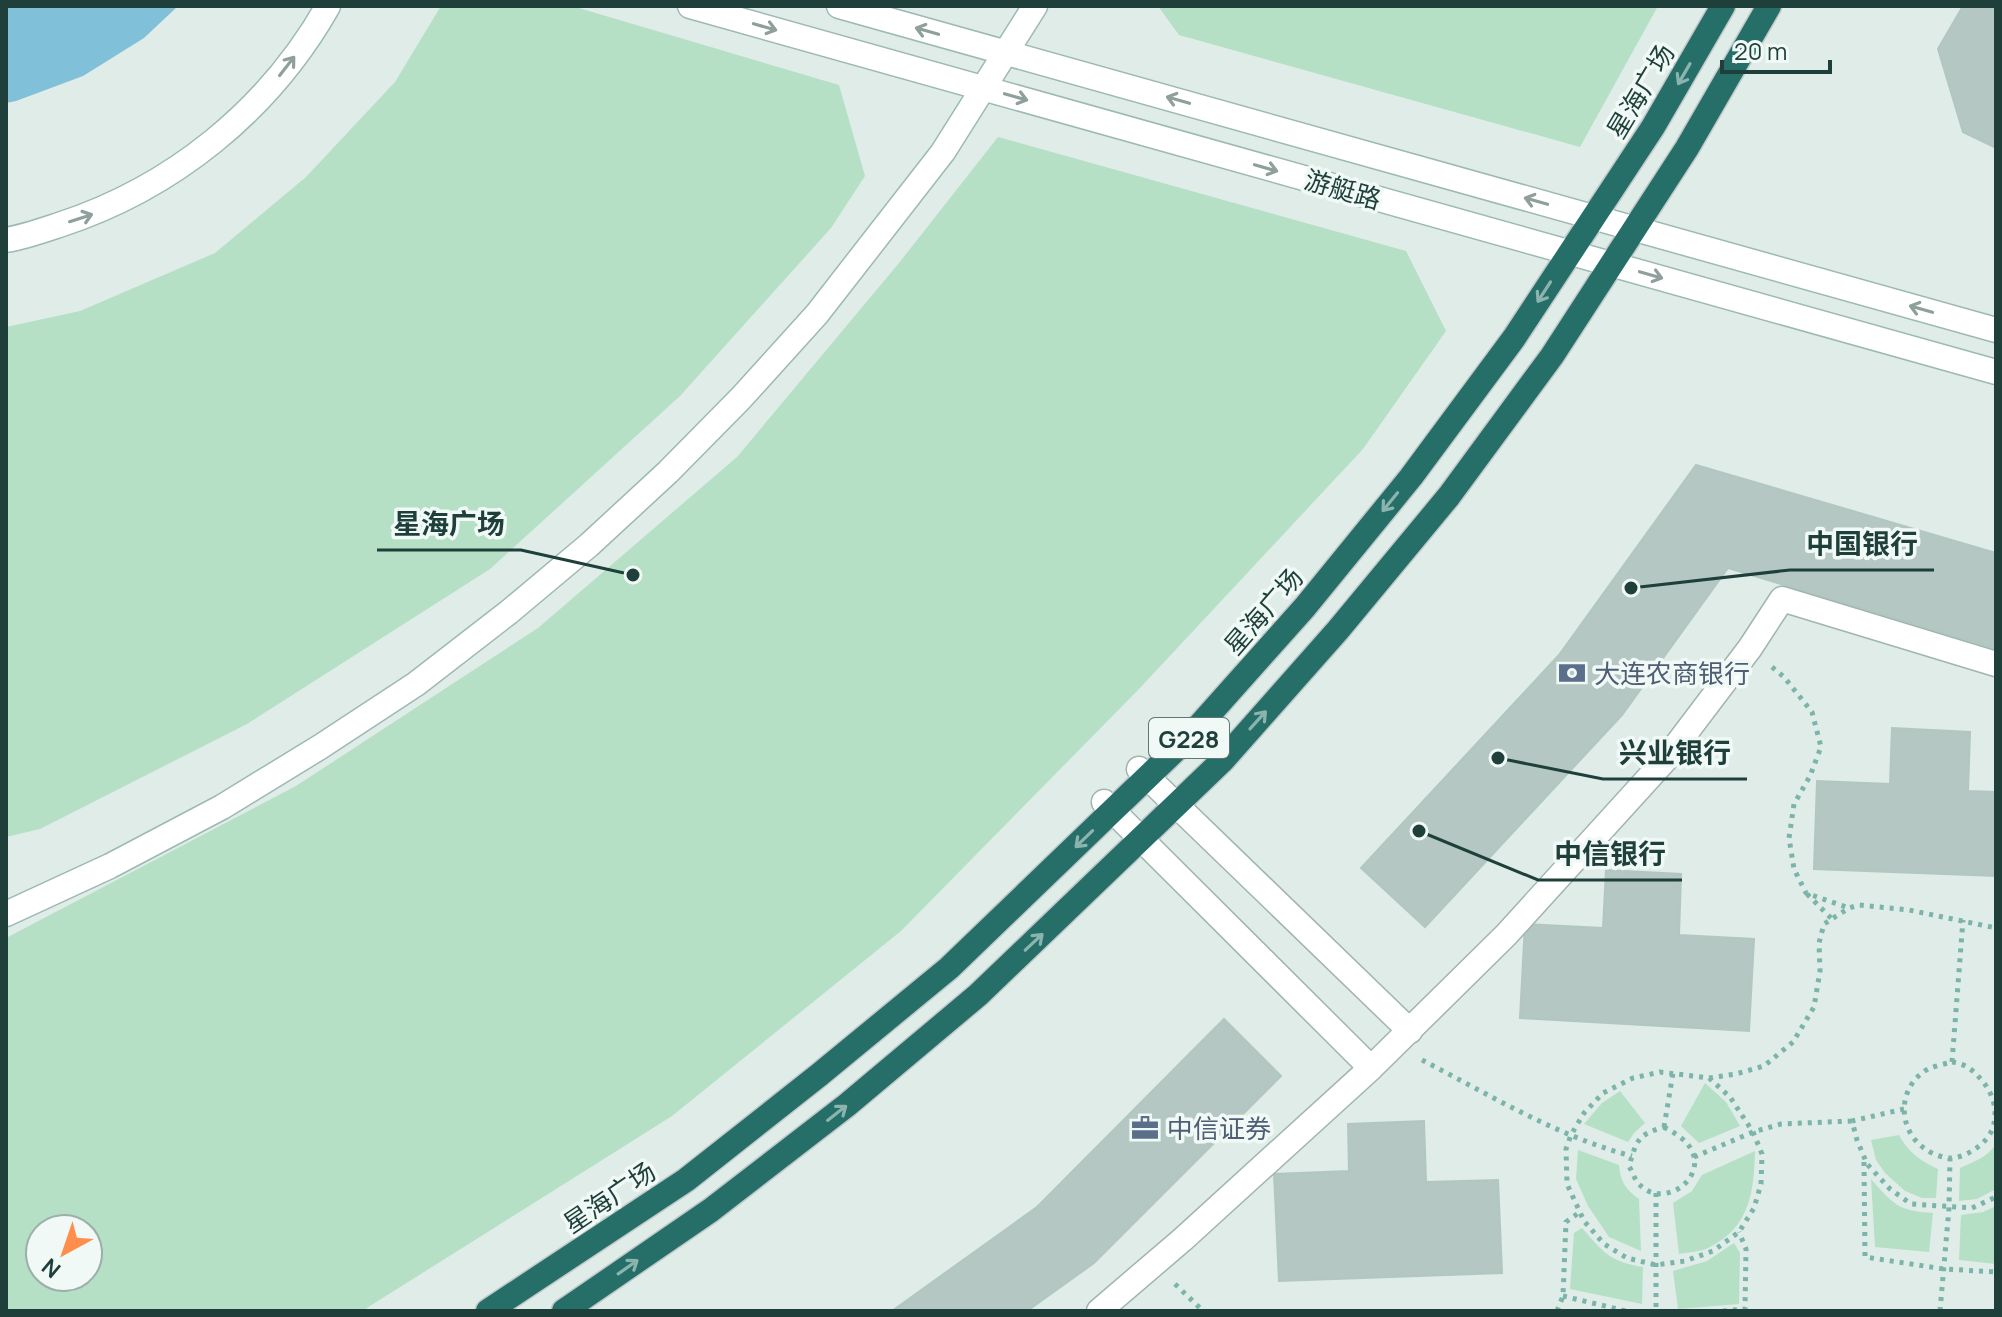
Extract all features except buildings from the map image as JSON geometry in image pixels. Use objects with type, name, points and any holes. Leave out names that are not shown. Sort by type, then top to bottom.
[{"type":"highway","name":"星海广场","points":[[488,1311],[686,1180],[819,1075],[949,968],[1108,807],[1190,736],[1305,607],[1411,477],[1514,338],[1653,127],[1723,6]]},
{"type":"highway","name":"G228","points":[[564,1311],[711,1210],[847,1105],[978,995],[1223,760],[1449,496],[1552,356],[1687,148],[1769,6]]},
{"type":"street","points":[[6,240],[25,237],[93,214],[158,182],[216,141],[268,91],[312,34],[328,6]]},
{"type":"street","name":"游艇路","points":[[690,6],[1996,372]]},
{"type":"street","name":"游艇路","points":[[839,6],[1996,330]]},
{"type":"street","points":[[6,914],[110,866],[222,807],[320,747],[416,684],[589,545],[668,472],[817,314],[943,152],[1035,6]]},
{"type":"street","points":[[1099,1311],[1371,1068],[1506,935],[1666,759],[1750,648],[1782,599],[1996,664]]},
{"type":"street","points":[[1144,773],[1402,1038]]},
{"type":"street","points":[[1108,807],[1371,1068]]},
{"type":"path","points":[[1750,648],[1784,677],[1812,712],[1821,747],[1810,776],[1794,804],[1789,838],[1794,869],[1806,893],[1832,919]]},
{"type":"path","points":[[1806,893],[1849,908]]},
{"type":"path","points":[[1709,1078],[1730,1097],[1753,1132],[1762,1154],[1761,1184],[1754,1208],[1739,1232],[1713,1251],[1685,1261],[1656,1265],[1627,1258],[1604,1244],[1584,1221],[1567,1184],[1566,1149],[1571,1135],[1584,1113],[1603,1093],[1633,1078],[1660,1072],[1709,1078],[1764,1066],[1793,1042],[1814,1007],[1820,971],[1819,943],[1824,924],[1849,908],[1859,905],[1909,910],[1996,928]]},
{"type":"path","points":[[1952,1062],[1963,920]]},
{"type":"path","points":[[1402,1038],[1571,1135],[1632,1156]]},
{"type":"path","points":[[1952,1062],[1974,1071],[1987,1085],[1994,1102],[1995,1121],[1983,1143],[1967,1154],[1950,1158],[1930,1152],[1914,1141],[1905,1122],[1904,1098],[1913,1082],[1928,1069],[1952,1062]]},
{"type":"path","points":[[1664,1127],[1673,1073]]},
{"type":"path","points":[[1694,1157],[1753,1132],[1781,1124],[1852,1121],[1904,1109]]},
{"type":"path","points":[[1852,1121],[1867,1164],[1890,1189],[1911,1204],[1972,1208],[1996,1197]]},
{"type":"path","points":[[1664,1127],[1682,1138],[1691,1149],[1695,1164],[1692,1177],[1683,1187],[1656,1193],[1638,1183],[1629,1166],[1632,1156],[1645,1133],[1664,1127]]},
{"type":"path","points":[[1864,1157],[1865,1257],[1944,1269],[1996,1272]]},
{"type":"path","points":[[1940,1311],[1950,1158]]},
{"type":"path","points":[[1656,1193],[1656,1311]]},
{"type":"path","points":[[1557,1311],[1563,1296],[1566,1222],[1580,1212]]},
{"type":"path","points":[[1723,1311],[1745,1309],[1746,1249],[1739,1232]]},
{"type":"path","points":[[1154,1263],[1203,1311]]},
{"type":"path","points":[[1563,1296],[1626,1311]]},
{"type":"green space","points":[[441,6],[572,6],[839,85],[865,176],[831,228],[680,396],[490,569],[247,724],[40,829],[6,837],[6,327],[80,311],[215,253],[306,177],[395,82]]},
{"type":"green space","points":[[1158,6],[1658,6],[1580,147],[1179,35]]},
{"type":"green space","points":[[998,137],[1406,251],[1446,331],[1363,449],[1139,689],[901,931],[672,1116],[362,1311],[6,1311],[6,938],[296,786],[538,628],[737,457],[899,263]]},
{"type":"green space","points":[[1705,1083],[1726,1102],[1740,1126],[1699,1143],[1681,1126]]},
{"type":"green space","points":[[1620,1091],[1645,1123],[1628,1142],[1584,1124],[1602,1103]]},
{"type":"green space","points":[[1899,1135],[1916,1155],[1938,1169],[1936,1198],[1922,1198],[1905,1191],[1876,1160],[1871,1140]]},
{"type":"green space","points":[[1996,1144],[1996,1189],[1977,1199],[1959,1201],[1960,1168],[1985,1156]]},
{"type":"green space","points":[[1578,1150],[1619,1165],[1624,1185],[1639,1199],[1641,1251],[1609,1237],[1588,1206],[1576,1179]]},
{"type":"green space","points":[[1755,1151],[1751,1194],[1734,1229],[1706,1249],[1679,1254],[1673,1203],[1692,1191],[1702,1175]]},
{"type":"green space","points":[[1871,1179],[1897,1205],[1933,1213],[1929,1252],[1875,1247]]},
{"type":"green space","points":[[1996,1206],[1996,1264],[1959,1260],[1961,1215],[1983,1212]]},
{"type":"green space","points":[[1582,1228],[1608,1255],[1643,1267],[1642,1304],[1570,1289],[1574,1233]]},
{"type":"green space","points":[[1734,1243],[1740,1253],[1739,1304],[1678,1309],[1673,1271],[1707,1261]]},
{"type":"water","points":[[6,6],[178,6],[144,38],[83,76],[6,103]]},
{"type":"place","name":"星海广场","points":[[633,575]]},
{"type":"place","name":"中国银行","points":[[1631,588]]},
{"type":"place","name":"大连农商银行","points":[[1572,673]]},
{"type":"place","name":"兴业银行","points":[[1498,758]]},
{"type":"place","name":"中信银行","points":[[1419,831]]},
{"type":"place","name":"中信证券","points":[[1145,1128]]}]
